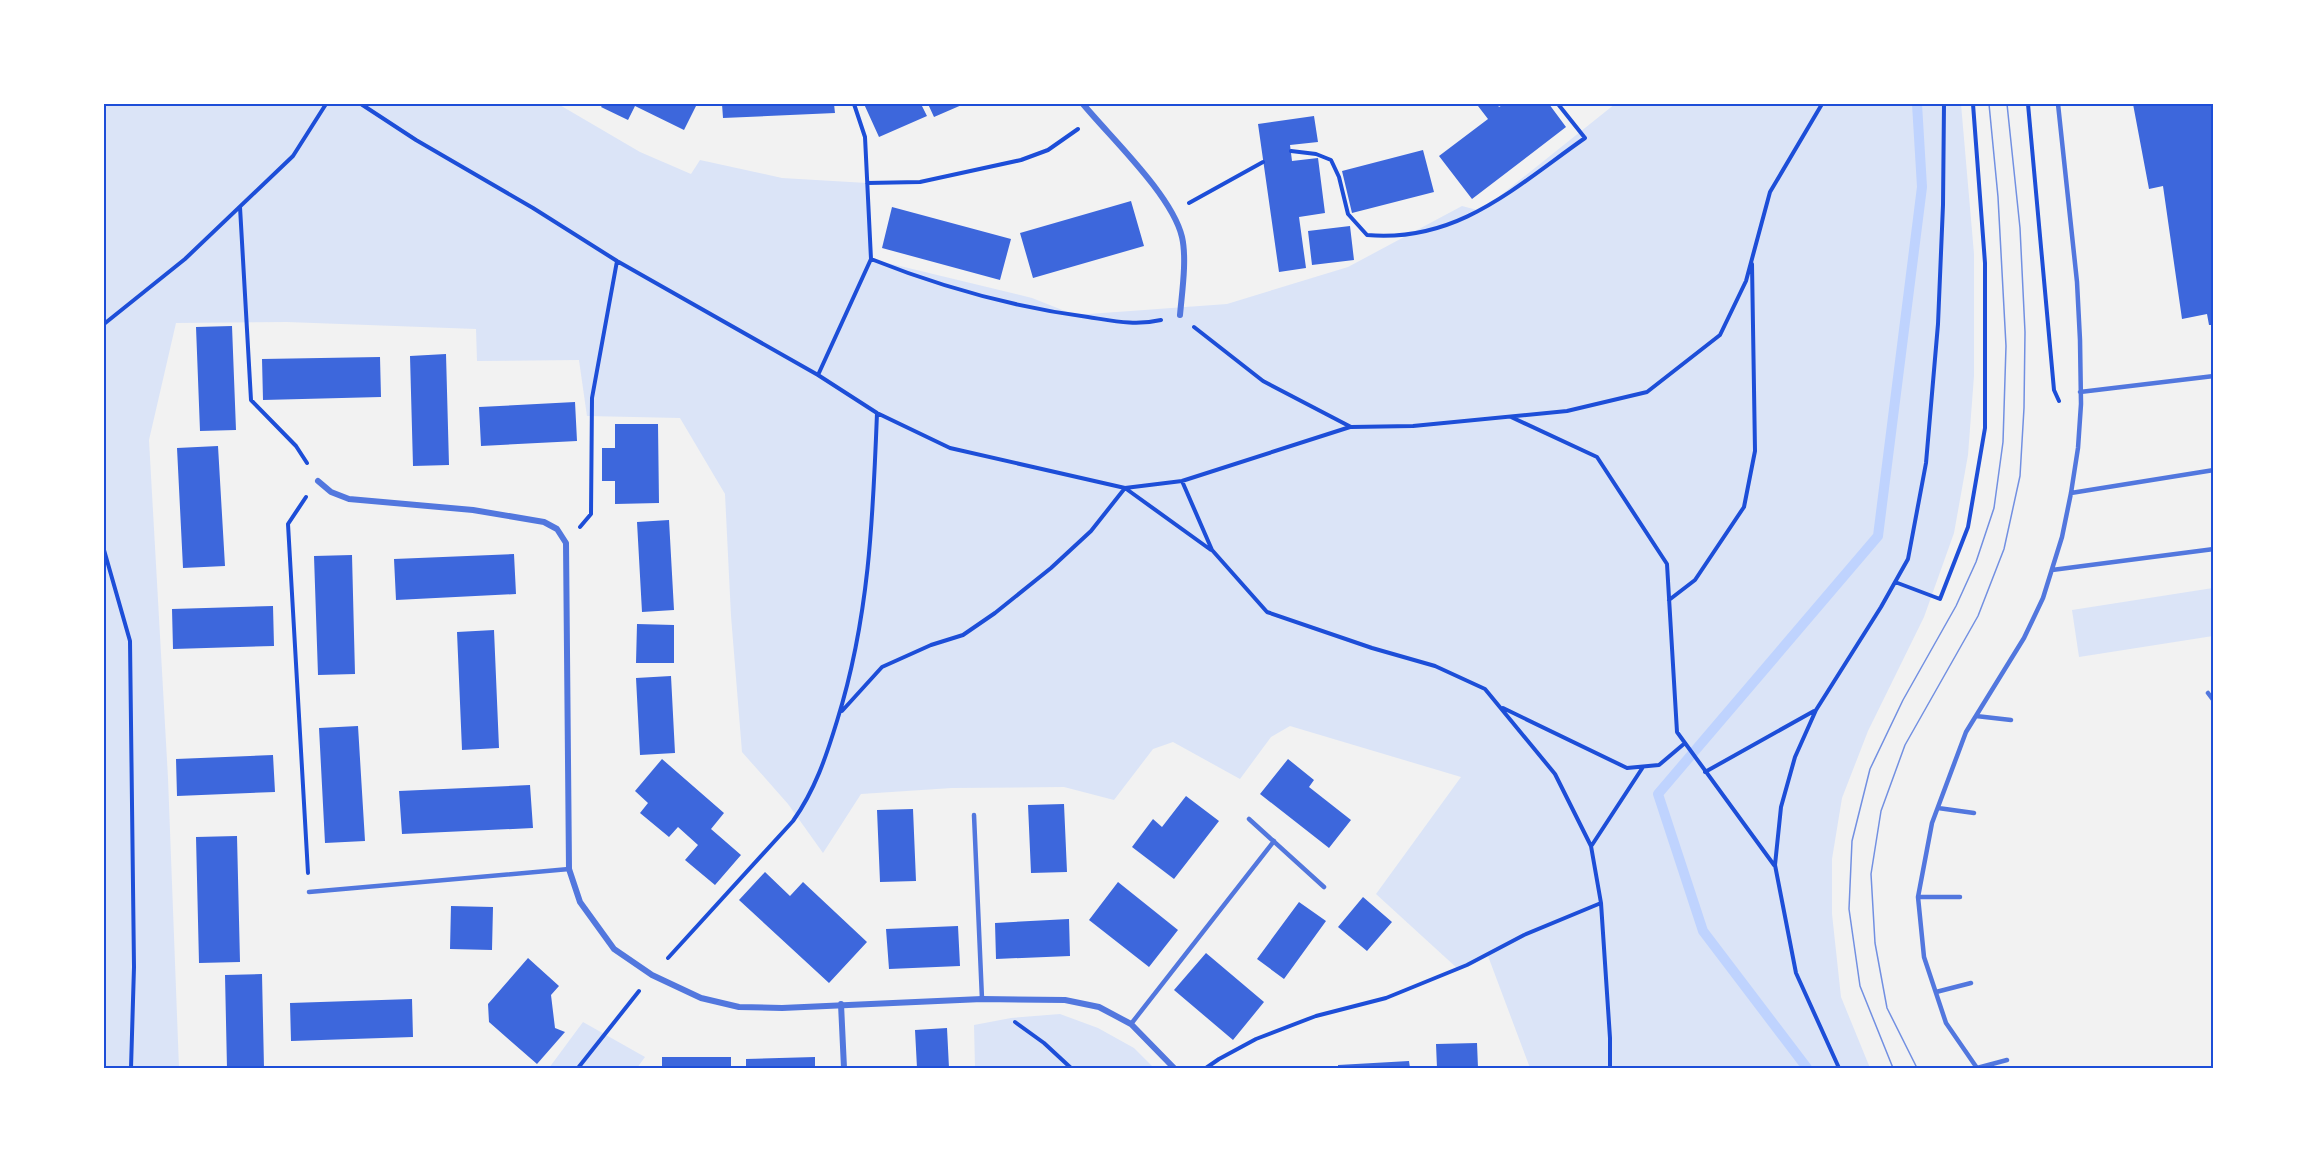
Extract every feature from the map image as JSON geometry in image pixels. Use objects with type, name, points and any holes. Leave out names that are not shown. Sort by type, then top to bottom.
[{"type":"street","points":[[1083,104],[1150,181],[1172,212],[1182,238],[1183,279],[1180,315]]},
{"type":"street","points":[[318,481],[331,492],[349,499],[473,510],[544,522],[557,529],[566,543],[569,869],[580,902],[614,949],[652,975],[701,998],[739,1007],[782,1008],[982,999],[1065,1000],[1099,1006],[1131,1024],[1174,1068]]},
{"type":"street","points":[[841,1004],[844,1068]]},
{"type":"lane","points":[[2007,1060],[1977,1068],[1946,1023],[1924,957],[1918,897],[1932,823],[1966,732],[2024,638],[2043,598],[2071,493],[2079,448],[2077,282],[2058,104]]},
{"type":"lane","points":[[2080,392],[2214,376]]},
{"type":"lane","points":[[2071,493],[2214,470]]},
{"type":"lane","points":[[2052,570],[2214,549]]},
{"type":"lane","points":[[2208,693],[2214,701]]},
{"type":"lane","points":[[1976,716],[2011,720]]},
{"type":"lane","points":[[1938,808],[1974,813]]},
{"type":"lane","points":[[974,815],[982,999]]},
{"type":"lane","points":[[1249,819],[1324,887]]},
{"type":"lane","points":[[1131,1024],[1274,841]]},
{"type":"lane","points":[[309,892],[569,869]]},
{"type":"lane","points":[[1918,897],[1960,897]]},
{"type":"lane","points":[[1936,992],[1971,983]]},
{"type":"path","points":[[104,324],[185,259],[293,156],[326,104]]},
{"type":"path","points":[[361,104],[416,140],[618,261],[818,375],[877,413],[950,448],[1125,488],[1182,481],[1351,427],[1413,426],[1567,411],[1647,392],[1720,335],[1746,281],[1770,192],[1822,104]]},
{"type":"path","points":[[818,375],[871,258],[865,137],[854,104]]},
{"type":"path","points":[[1291,151],[1316,154],[1331,160],[1339,177],[1348,214],[1366,235],[1415,233],[1451,225],[1481,211],[1585,138],[1558,104]]},
{"type":"path","points":[[1839,1068],[1796,973],[1775,865],[1781,807],[1795,757],[1816,710],[1908,559],[1926,463],[1938,324],[1944,104]]},
{"type":"path","points":[[1895,582],[1940,599],[1968,527],[1985,428],[1985,263],[1973,104]]},
{"type":"path","points":[[2028,104],[2054,390],[2062,409]]},
{"type":"path","points":[[867,183],[920,182],[1021,160],[1048,150],[1095,118]]},
{"type":"path","points":[[1172,212],[1263,162]]},
{"type":"path","points":[[240,207],[251,400],[296,446],[318,481],[288,524],[309,892]]},
{"type":"path","points":[[871,258],[927,280],[986,298],[1027,307],[1141,324],[1180,315],[1263,381],[1351,427]]},
{"type":"path","points":[[1669,600],[1695,580],[1744,507],[1755,451],[1752,258]]},
{"type":"path","points":[[566,543],[591,514],[592,398],[618,261]]},
{"type":"path","points":[[578,1068],[652,975],[793,821],[807,803],[822,771],[840,714],[859,637],[867,584],[874,497],[877,413]]},
{"type":"path","points":[[1509,417],[1597,457],[1667,564],[1677,732],[1775,865]]},
{"type":"path","points":[[1182,481],[1212,550]]},
{"type":"path","points":[[1125,488],[1212,550],[1267,612],[1372,648],[1435,666],[1485,689],[1556,774],[1591,846],[1601,903],[1610,1068]]},
{"type":"path","points":[[840,714],[882,667],[931,645],[963,635],[995,613],[1051,568],[1091,531],[1125,488]]},
{"type":"path","points":[[104,550],[130,641],[134,955],[131,1068]]},
{"type":"path","points":[[1499,706],[1627,768],[1659,765],[1685,743]]},
{"type":"path","points":[[1705,772],[1816,710]]},
{"type":"path","points":[[1591,846],[1643,767]]},
{"type":"path","points":[[1206,1068],[1256,1039],[1317,1016],[1386,998],[1467,965],[1524,935],[1601,903]]},
{"type":"path","points":[[982,999],[1044,1043],[1071,1068]]},
{"type":"shaded area","points":[[104,104],[558,104],[640,152],[691,174],[700,160],[782,178],[867,183],[871,259],[1032,298],[1075,315],[1227,304],[1348,267],[1462,206],[1481,211],[1615,104],[1961,104],[1974,254],[1974,376],[1968,455],[1954,533],[1924,617],[1868,731],[1842,798],[1832,859],[1832,914],[1841,997],[1870,1068],[1530,1068],[1488,956],[1458,969],[1376,894],[1461,777],[1290,726],[1271,737],[1240,779],[1173,742],[1153,749],[1114,800],[1064,787],[952,788],[861,794],[823,853],[788,804],[742,752],[731,616],[725,494],[680,418],[587,416],[579,360],[477,361],[476,329],[287,322],[176,323],[149,440],[168,778],[179,1068],[104,1068]]},
{"type":"shaded area","points":[[2213,588],[2213,636],[2079,657],[2072,610]]},
{"type":"shaded area","points":[[1060,1014],[1098,1028],[1134,1048],[1154,1068],[975,1068],[974,1025],[1011,1018]]},
{"type":"shaded area","points":[[583,1022],[645,1057],[637,1068],[549,1068]]},
{"type":"building","points":[[603,104],[697,104],[684,130],[635,106],[628,120],[601,107]]},
{"type":"building","points":[[722,104],[834,104],[835,113],[723,118]]},
{"type":"building","points":[[864,104],[921,104],[927,116],[879,137]]},
{"type":"building","points":[[928,104],[964,104],[934,117]]},
{"type":"building","points":[[1497,104],[1499,107],[1504,104],[1549,104],[1566,127],[1472,199],[1439,156],[1488,119],[1478,106]]},
{"type":"building","points":[[2133,104],[2214,104],[2214,325],[2209,325],[2207,314],[2182,319],[2163,186],[2149,189]]},
{"type":"building","points":[[1314,116],[1318,142],[1290,145],[1292,161],[1318,158],[1325,213],[1299,217],[1306,268],[1279,272],[1258,124]]},
{"type":"building","points":[[1423,150],[1434,192],[1352,213],[1342,171]]},
{"type":"building","points":[[1131,201],[1144,246],[1033,278],[1020,233]]},
{"type":"building","points":[[892,207],[1011,239],[1000,280],[882,248]]},
{"type":"building","points":[[1350,226],[1354,260],[1312,265],[1308,231]]},
{"type":"building","points":[[232,326],[236,430],[200,431],[196,327]]},
{"type":"building","points":[[446,354],[449,465],[413,466],[410,356]]},
{"type":"building","points":[[380,357],[381,397],[263,400],[262,359]]},
{"type":"building","points":[[575,402],[577,441],[481,446],[479,407]]},
{"type":"building","points":[[615,424],[658,424],[659,503],[615,504],[615,481],[602,481],[602,448],[615,448]]},
{"type":"building","points":[[218,446],[225,566],[183,568],[177,448]]},
{"type":"building","points":[[669,520],[674,610],[642,612],[637,522]]},
{"type":"building","points":[[514,554],[516,594],[396,600],[394,559]]},
{"type":"building","points":[[352,555],[355,674],[318,675],[314,556]]},
{"type":"building","points":[[273,606],[274,646],[173,649],[172,609]]},
{"type":"building","points":[[637,624],[674,625],[674,663],[636,663]]},
{"type":"building","points":[[494,630],[499,748],[462,750],[457,632]]},
{"type":"building","points":[[671,676],[675,753],[640,755],[636,678]]},
{"type":"building","points":[[358,726],[365,841],[325,843],[319,728]]},
{"type":"building","points":[[273,755],[275,792],[177,796],[176,759]]},
{"type":"building","points":[[662,759],[724,813],[711,829],[741,855],[715,885],[685,860],[698,845],[678,827],[669,837],[640,813],[648,803],[635,791]]},
{"type":"building","points":[[1288,759],[1314,780],[1309,787],[1351,820],[1329,848],[1260,794]]},
{"type":"building","points":[[530,785],[533,828],[402,834],[399,791]]},
{"type":"building","points":[[1186,796],[1219,821],[1174,879],[1132,847],[1153,819],[1162,827]]},
{"type":"building","points":[[1064,804],[1067,872],[1031,873],[1028,805]]},
{"type":"building","points":[[913,809],[916,881],[880,882],[877,810]]},
{"type":"building","points":[[237,836],[240,962],[199,963],[196,837]]},
{"type":"building","points":[[765,872],[790,896],[803,882],[867,942],[829,983],[739,900]]},
{"type":"building","points":[[1118,882],[1178,930],[1149,967],[1089,920]]},
{"type":"building","points":[[1363,897],[1392,922],[1367,951],[1338,927]]},
{"type":"building","points":[[1299,902],[1326,921],[1284,979],[1257,959]]},
{"type":"building","points":[[451,906],[493,907],[492,950],[450,949]]},
{"type":"building","points":[[1069,919],[1070,956],[996,959],[995,923]]},
{"type":"building","points":[[958,926],[960,966],[889,969],[886,929]]},
{"type":"building","points":[[1206,953],[1264,1002],[1233,1040],[1174,990]]},
{"type":"building","points":[[528,958],[559,986],[551,995],[555,1028],[565,1032],[537,1064],[489,1022],[488,1004]]},
{"type":"building","points":[[262,974],[264,1068],[227,1068],[225,975]]},
{"type":"building","points":[[412,999],[413,1037],[291,1041],[290,1003]]},
{"type":"building","points":[[947,1028],[949,1068],[917,1068],[915,1030]]},
{"type":"building","points":[[1477,1043],[1478,1068],[1437,1068],[1436,1044]]},
{"type":"building","points":[[662,1057],[731,1057],[731,1068],[662,1068]]},
{"type":"building","points":[[815,1057],[815,1068],[746,1068],[746,1059]]},
{"type":"building","points":[[1409,1061],[1410,1068],[1338,1068],[1338,1065]]},
{"type":"waterway","points":[[1807,1068],[1703,931],[1658,794],[1878,536],[1922,187],[1917,104]]},
{"type":"tram line","points":[[1893,1068],[1860,986],[1849,909],[1852,841],[1870,769],[1903,700],[1956,606],[1976,562],[1994,508],[2003,442],[2006,346],[1998,197],[1989,104]]},
{"type":"tram line","points":[[1917,1068],[1887,1008],[1875,943],[1871,874],[1881,811],[1905,745],[1978,616],[2004,549],[2020,476],[2025,332],[2020,228],[2007,104]]}]
